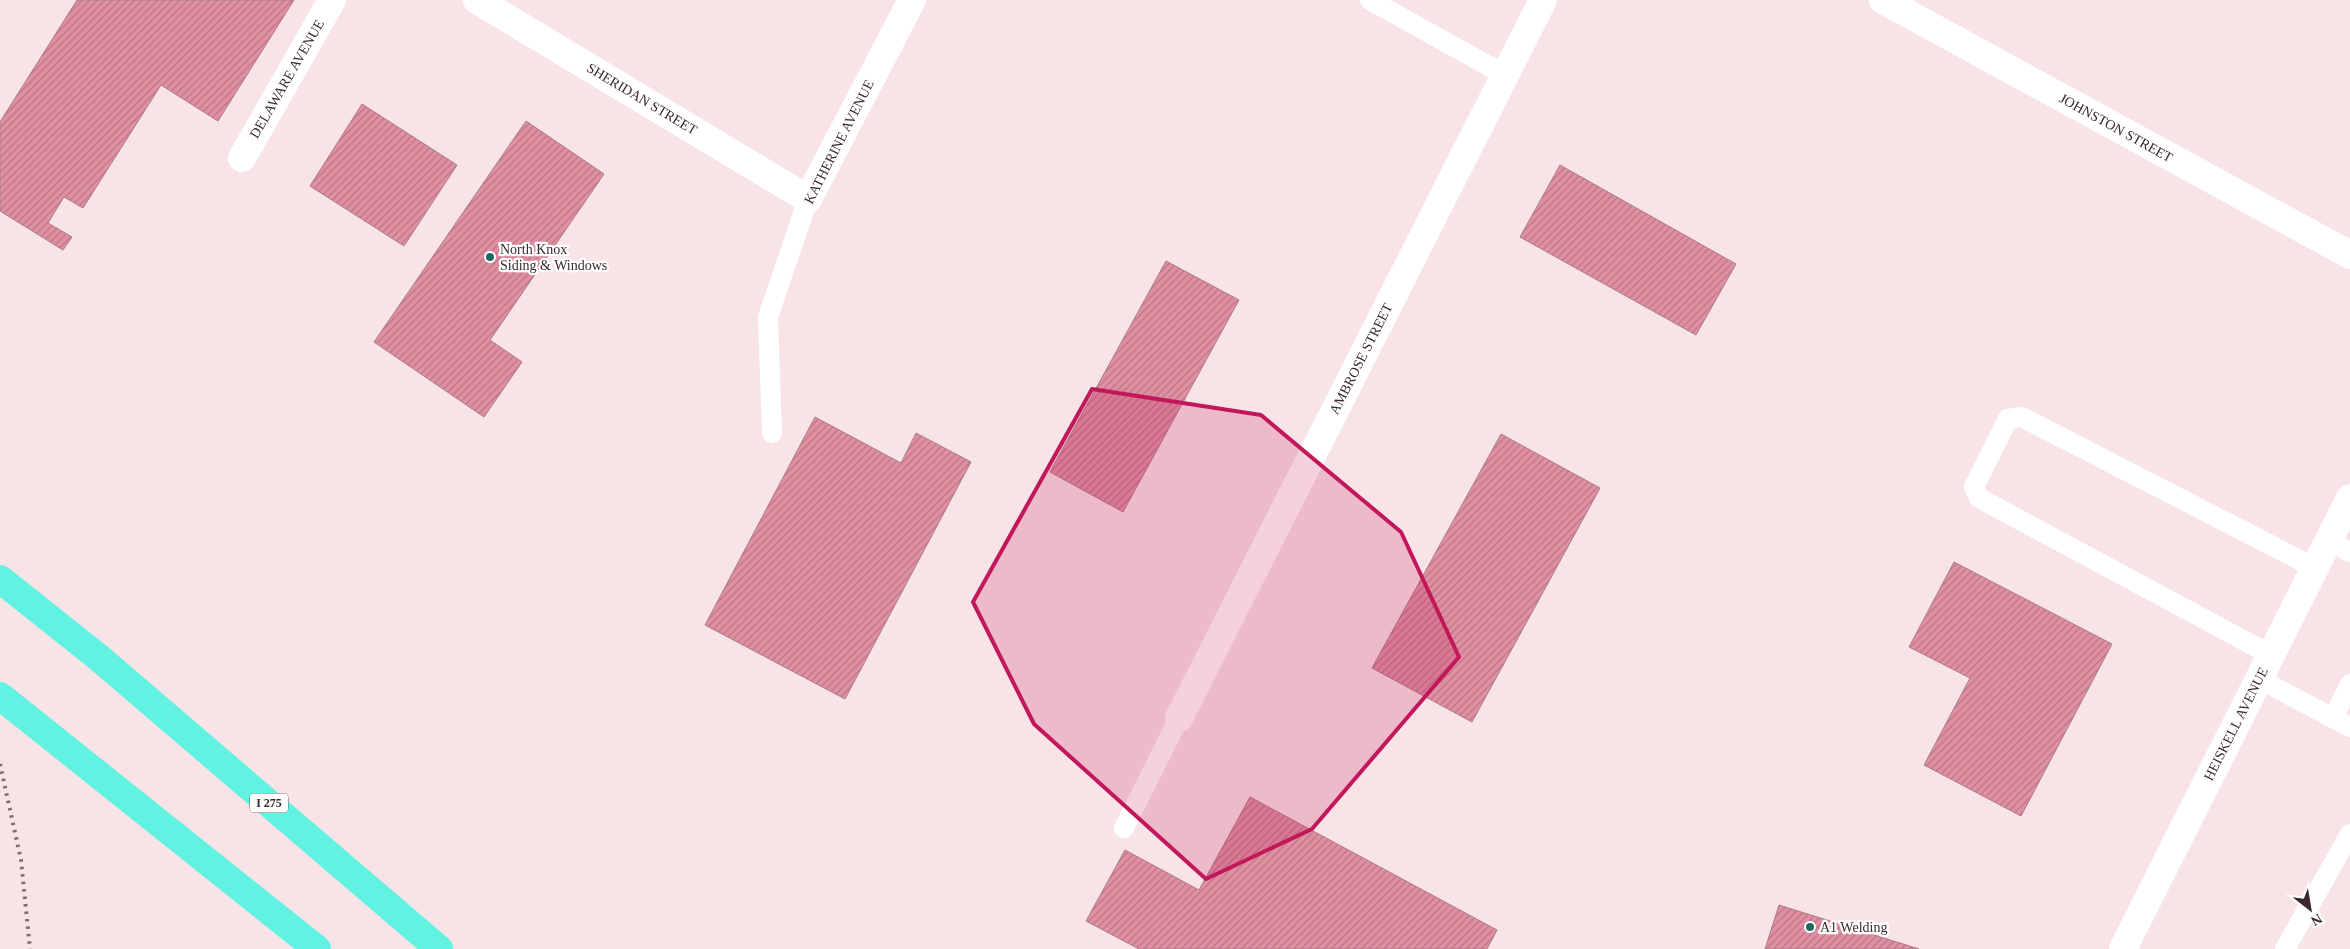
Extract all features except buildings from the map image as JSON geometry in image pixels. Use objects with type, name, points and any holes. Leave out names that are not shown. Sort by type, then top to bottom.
[{"type":"highway","name":"I 275","points":[[0,579],[98,656],[439,949]]},
{"type":"highway","points":[[0,696],[309,944]]},
{"type":"street","name":"DELAWARE AVENUE","points":[[242,158],[332,0]]},
{"type":"street","name":"SHERIDAN STREET","points":[[477,0],[808,199]]},
{"type":"street","name":"KATHERINE AVENUE","points":[[808,199],[912,0]]},
{"type":"street","name":"AMBROSE STREET","points":[[1179,718],[1543,0]]},
{"type":"street","name":"JOHNSTON STREET","points":[[1883,0],[2350,255]]},
{"type":"street","name":"HEISKELL AVENUE","points":[[2123,949],[2315,568],[2339,547],[2350,498]]},
{"type":"lane","points":[[1370,0],[1505,75]]},
{"type":"lane","name":"KATHERINE AVENUE","points":[[772,433],[768,317],[808,199]]},
{"type":"lane","points":[[2271,655],[1978,498],[1974,486],[2008,419],[2022,417],[2315,568]]},
{"type":"lane","points":[[2259,679],[2341,722],[2350,684]]},
{"type":"lane","points":[[1124,828],[1179,718]]},
{"type":"lane","points":[[2285,949],[2350,834]]},
{"type":"highlighted area","points":[[1092,389],[1261,415],[1401,532],[1459,657],[1312,829],[1206,879],[1034,724],[973,602]]},
{"type":"railway","points":[[0,764],[21,860],[30,949]]},
{"type":"place","name":"North Knox Siding & Windows","points":[[490,257]]},
{"type":"place","name":"A1 Welding","points":[[1810,927]]}]
